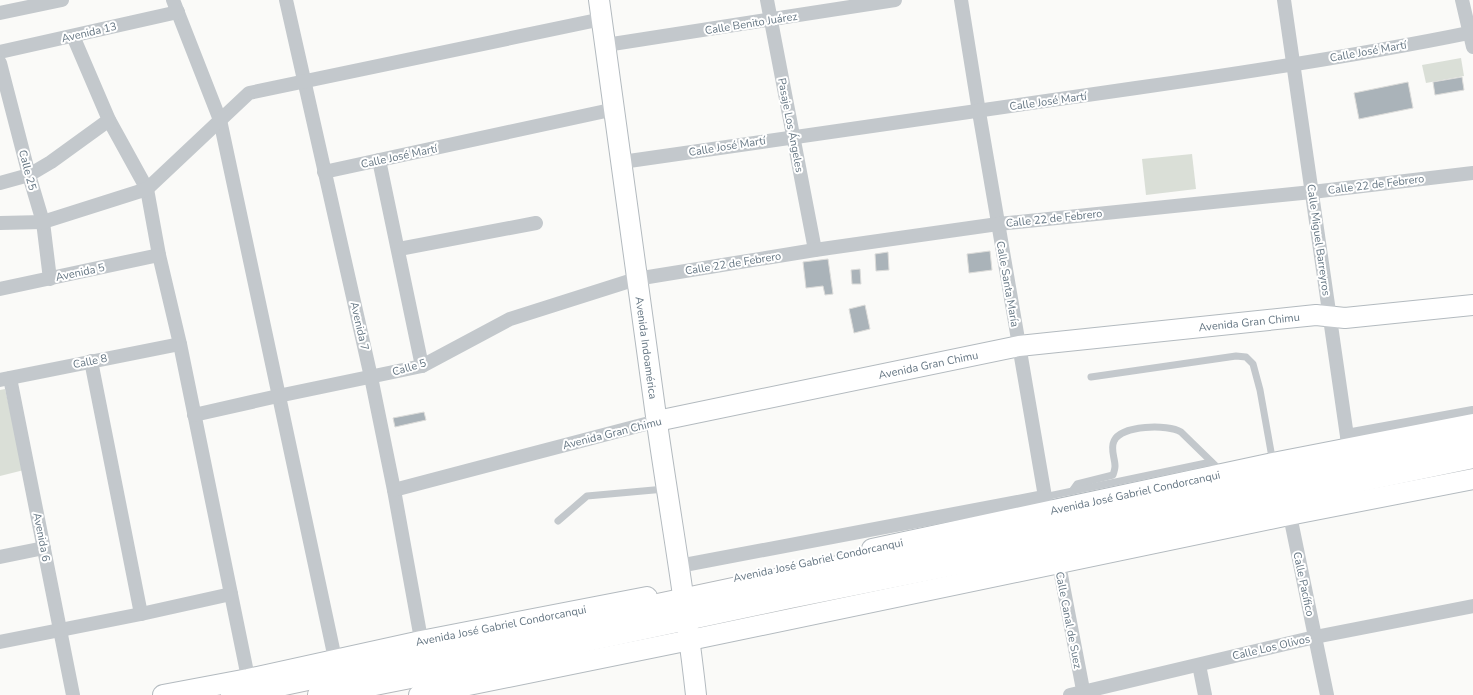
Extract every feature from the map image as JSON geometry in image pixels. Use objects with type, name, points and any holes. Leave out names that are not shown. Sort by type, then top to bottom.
[{"type":"highway","name":"Avenida José Gabriel Condorcanqui","points":[[1051,529],[1225,477],[1473,436]]},
{"type":"highway","name":"Avenida José Gabriel Condorcanqui","points":[[244,688],[336,666],[422,648],[684,603],[890,556],[1051,529],[1287,505],[1350,457],[1473,457]]},
{"type":"highway","name":"Avenida José Gabriel Condorcanqui","points":[[319,695],[354,692],[466,666],[684,603]]},
{"type":"street","points":[[0,13],[62,0]]},
{"type":"street","name":"Avenida 7","points":[[286,0],[371,377],[394,490],[422,648]]},
{"type":"street","name":"Pasaje Los Ángeles","points":[[767,0],[815,250]]},
{"type":"street","name":"Calle Benito Juárez","points":[[606,45],[895,0]]},
{"type":"street","name":"Calle Santa María","points":[[961,0],[1051,529]]},
{"type":"street","name":"Calle Miguel Barreyros","points":[[1284,0],[1350,457]]},
{"type":"street","points":[[1462,0],[1472,32],[1473,47]]},
{"type":"street","points":[[175,6],[220,120],[336,666],[354,692]]},
{"type":"street","name":"Avenida 13","points":[[0,52],[73,36],[175,6]]},
{"type":"street","points":[[0,224],[43,222],[147,189],[250,93],[600,10]]},
{"type":"street","name":"Avenida Indoamérica","points":[[600,10],[615,109],[636,279],[656,421],[668,489],[690,640],[696,695]]},
{"type":"street","name":"Calle José Martí","points":[[622,162],[793,136],[979,112],[1294,65],[1472,32]]},
{"type":"street","points":[[73,36],[109,120],[147,189],[159,255],[180,344],[231,594],[244,688]]},
{"type":"street","name":"Calle 25","points":[[0,63],[29,175],[43,222],[50,279]]},
{"type":"street","name":"Calle José Martí","points":[[324,172],[615,109]]},
{"type":"street","points":[[0,183],[29,175],[51,162],[109,120]]},
{"type":"street","points":[[379,160],[422,366]]},
{"type":"street","name":"Calle 22 de Febrero","points":[[636,279],[815,250],[998,224],[1312,192],[1473,173]]},
{"type":"street","points":[[398,249],[536,223]]},
{"type":"street","name":"Avenida 5","points":[[0,289],[159,255]]},
{"type":"street","name":"Calle 5","points":[[194,415],[422,366],[510,319],[636,279]]},
{"type":"street","name":"Avenida Gran Chimu","points":[[394,490],[656,421],[1019,346],[1316,315],[1345,318],[1473,305]]},
{"type":"street","name":"Calle 8","points":[[5,379],[180,344]]},
{"type":"street","points":[[91,361],[141,614]]},
{"type":"street","name":"Avenida 6","points":[[5,379],[44,548],[73,695]]},
{"type":"street","points":[[1350,457],[1473,413]]},
{"type":"street","name":"Avenida José Gabriel Condorcanqui","points":[[1225,477],[1273,463],[1350,457],[1473,424]]},
{"type":"street","name":"Avenida José Gabriel Condorcanqui","points":[[1287,505],[1473,479]]},
{"type":"street","name":"Calle Pacífico","points":[[1287,505],[1327,695]]},
{"type":"street","points":[[679,566],[1051,529]]},
{"type":"street","name":"Avenida José Gabriel Condorcanqui","points":[[419,695],[690,640],[1051,529]]},
{"type":"street","name":"Calle Canal de Suez","points":[[1051,529],[1079,694]]},
{"type":"street","points":[[0,557],[44,548]]},
{"type":"street","points":[[0,642],[141,614],[231,594]]},
{"type":"street","name":"Calle Los Olivos","points":[[1079,694],[1315,637],[1473,606]]},
{"type":"street","points":[[1199,664],[1205,695]]},
{"type":"street","name":"Avenida José Gabriel Condorcanqui","points":[[163,695],[244,688]]},
{"type":"lane","points":[[1091,378],[1236,356],[1246,358],[1253,364],[1260,390],[1273,463]]},
{"type":"lane","points":[[1051,529],[1077,484],[1113,475],[1115,466],[1113,442],[1119,434],[1141,428],[1162,426],[1175,429],[1181,432],[1225,477]]},
{"type":"lane","points":[[1072,491],[1225,477]]},
{"type":"lane","points":[[558,521],[587,496],[668,489]]},
{"type":"shaded area","points":[[1461,58],[1464,76],[1426,83],[1422,65]]},
{"type":"shaded area","points":[[1192,154],[1196,189],[1146,195],[1142,159]]},
{"type":"shaded area","points":[[5,389],[24,470],[0,476],[0,390]]},
{"type":"building","points":[[1462,77],[1464,90],[1435,95],[1433,82]]},
{"type":"building","points":[[1408,82],[1413,108],[1359,119],[1354,93]]},
{"type":"building","points":[[990,251],[992,270],[969,273],[967,254]]},
{"type":"building","points":[[888,252],[889,270],[876,271],[875,254]]},
{"type":"building","points":[[828,259],[833,294],[825,295],[823,286],[806,288],[803,262]]},
{"type":"building","points":[[860,269],[861,284],[852,284],[851,270]]},
{"type":"building","points":[[865,305],[870,329],[854,333],[849,309]]},
{"type":"building","points":[[424,412],[426,420],[395,427],[393,418]]}]
